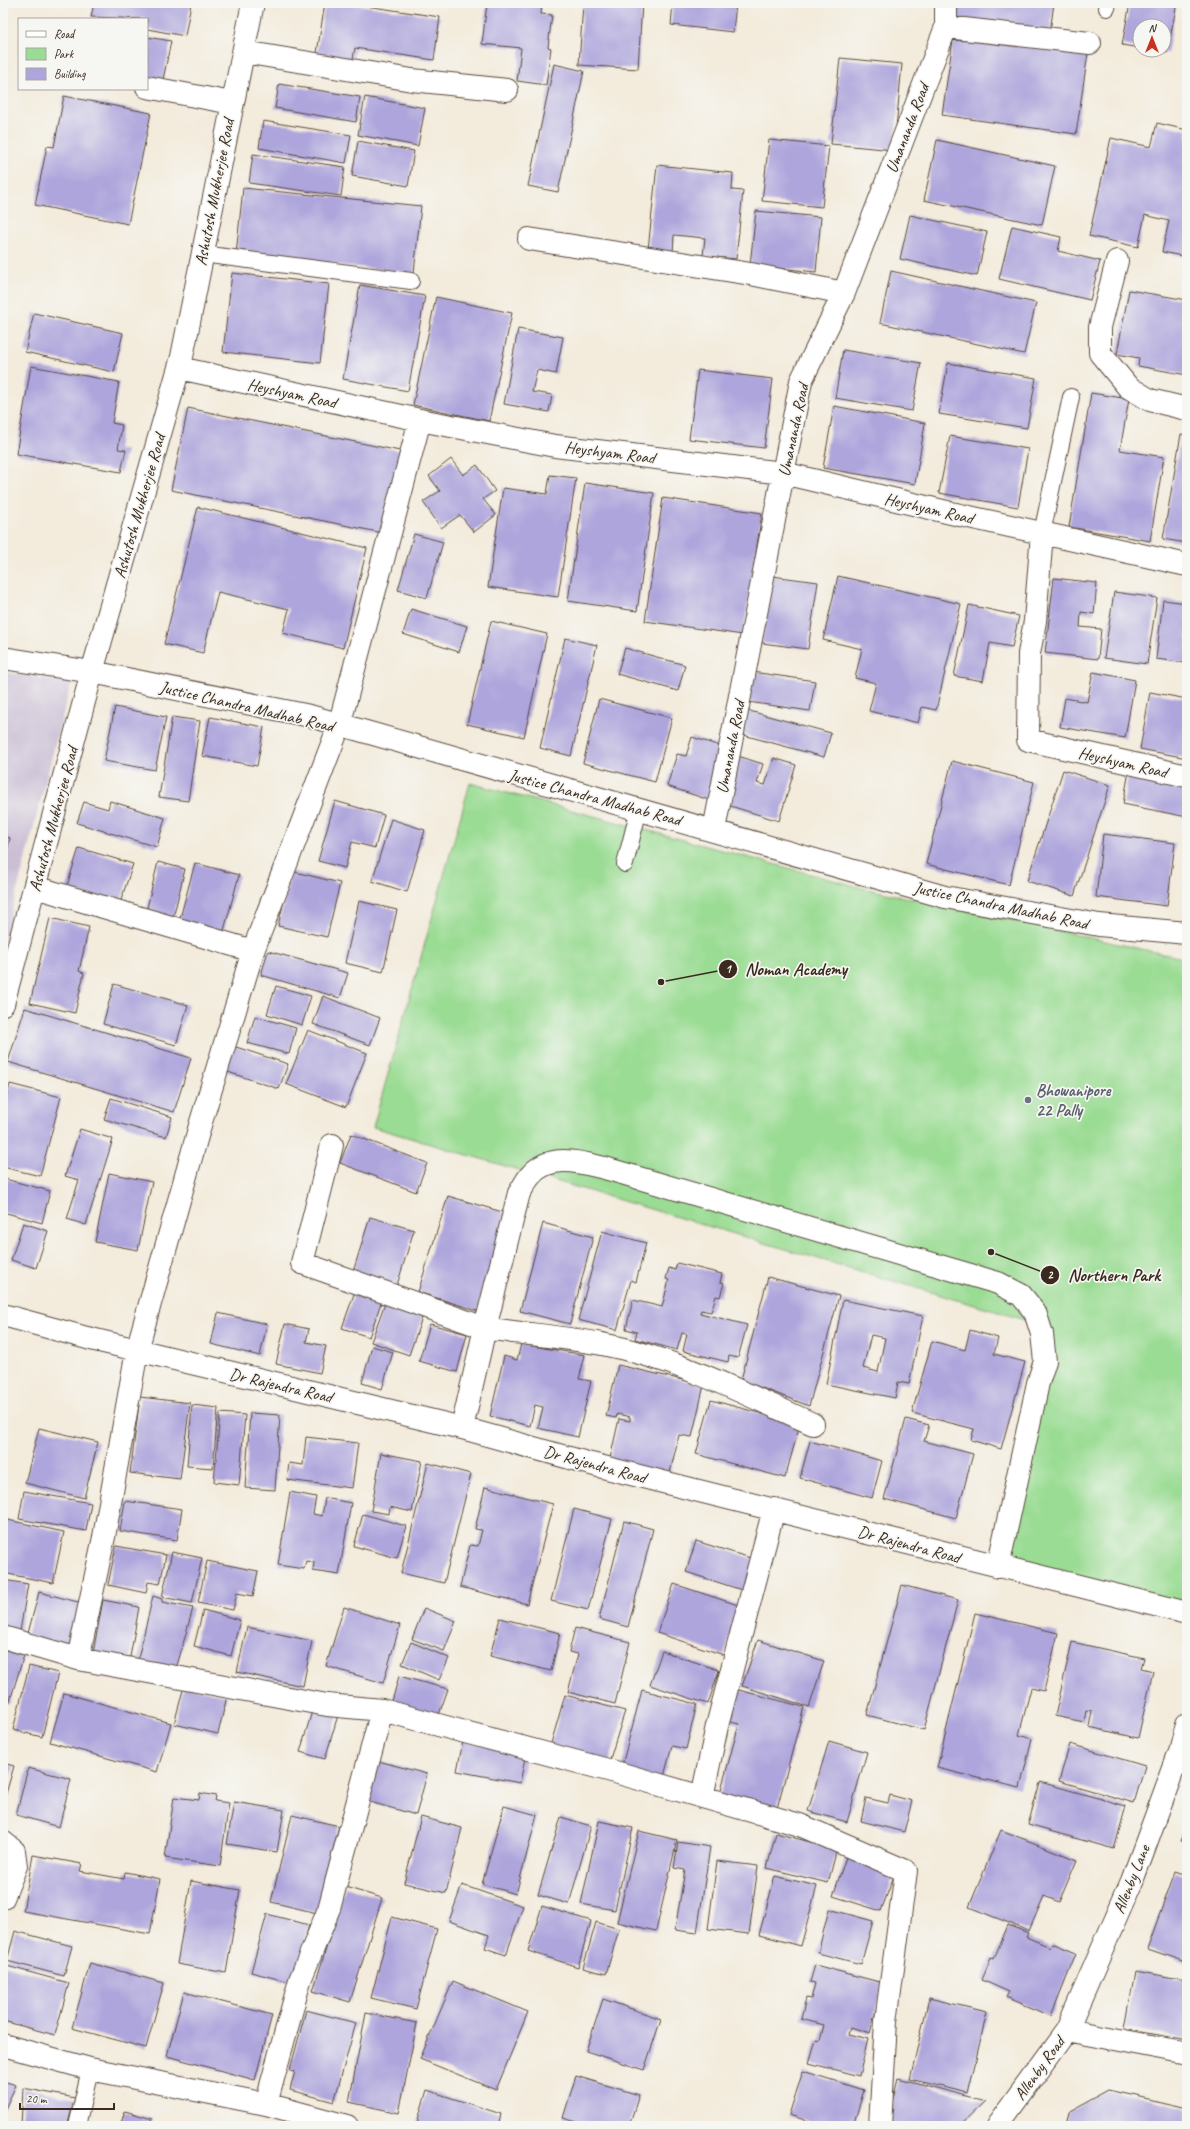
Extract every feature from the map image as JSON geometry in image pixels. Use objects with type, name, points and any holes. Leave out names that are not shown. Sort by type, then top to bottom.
[{"type":"street","name":"Ashutosh Mukherjee Road","points":[[3,1004],[92,672],[179,368],[253,3]]},
{"type":"street","name":"Umananda Road","points":[[714,830],[801,381],[844,293],[946,27],[946,3]]},
{"type":"street","points":[[946,27],[1090,43]]},
{"type":"street","points":[[244,52],[412,80],[507,90]]},
{"type":"street","points":[[148,87],[232,103]]},
{"type":"street","points":[[529,239],[751,274],[844,293]]},
{"type":"street","points":[[1118,261],[1100,327],[1100,353],[1128,387],[1150,400],[1187,409]]},
{"type":"street","name":"Heyshyam Road","points":[[179,368],[420,420],[555,446],[783,473],[1187,565]]},
{"type":"street","points":[[78,1659],[104,1537],[137,1350],[201,1122],[253,951],[339,726],[420,420]]},
{"type":"street","name":"Heyshyam Road","points":[[1042,533],[1035,621],[1029,654],[1028,740],[1187,776]]},
{"type":"street","name":"Justice Chandra Madhab Road","points":[[3,658],[92,672],[310,716],[339,726],[714,830],[945,897],[1099,925],[1187,933]]},
{"type":"street","points":[[35,887],[253,951]]},
{"type":"street","points":[[332,1145],[302,1263],[485,1328],[603,1344],[663,1361],[725,1384],[813,1424]]},
{"type":"street","points":[[462,1428],[485,1328],[519,1194],[531,1174],[546,1164],[567,1160],[608,1169],[998,1282],[1021,1295],[1035,1312],[1042,1334],[1045,1361],[1038,1383],[998,1567]]},
{"type":"street","name":"Dr Rajendra Road","points":[[3,1315],[137,1350],[462,1428],[591,1464],[774,1509],[998,1567],[1187,1613]]},
{"type":"street","points":[[702,1797],[716,1726],[774,1509]]},
{"type":"street","points":[[3,1637],[78,1659],[327,1705],[382,1710],[702,1797],[800,1826],[906,1871],[886,2021],[880,2126]]},
{"type":"street","points":[[266,2104],[300,1980],[329,1909],[382,1710]]},
{"type":"street","name":"Allenby Lane","points":[[1067,2030],[1132,1881],[1180,1750],[1187,1724]]},
{"type":"street","points":[[3,1842],[14,1851],[16,1866],[3,1898]]},
{"type":"street","points":[[1067,2030],[1187,2053]]},
{"type":"street","name":"Allenby Road","points":[[997,2126],[1067,2030]]},
{"type":"street","points":[[3,2045],[90,2069],[266,2104],[347,2126]]},
{"type":"lane","points":[[202,254],[411,281]]},
{"type":"lane","points":[[1042,533],[1070,397]]},
{"type":"lane","points":[[625,864],[639,809]]},
{"type":"lane","points":[[77,2126],[90,2069]]},
{"type":"shaded area","points":[[3,672],[71,683],[3,945]]},
{"type":"green space","points":[[470,783],[863,888],[1187,959],[1187,1603],[1007,1562],[1052,1328],[373,1127]]},
{"type":"building","points":[[94,3],[191,3],[185,36],[148,29],[148,18],[91,17]]},
{"type":"building","points":[[325,3],[346,3],[440,17],[434,60],[355,48],[352,64],[316,59]]},
{"type":"building","points":[[487,3],[542,3],[541,14],[552,15],[548,47],[551,48],[546,85],[517,81],[521,48],[482,44]]},
{"type":"building","points":[[583,3],[642,3],[638,69],[579,65]]},
{"type":"building","points":[[673,3],[736,3],[733,32],[671,25]]},
{"type":"building","points":[[958,3],[1054,3],[1050,32],[956,20]]},
{"type":"building","points":[[1130,3],[1177,3],[1172,28],[1172,18],[1132,18],[1132,47],[1122,45]]},
{"type":"building","points":[[954,33],[1088,53],[1076,134],[942,115]]},
{"type":"building","points":[[148,37],[171,41],[163,80],[148,77]]},
{"type":"building","points":[[840,58],[902,64],[894,150],[831,144]]},
{"type":"building","points":[[554,64],[584,71],[558,192],[528,186]]},
{"type":"building","points":[[279,84],[360,97],[356,122],[275,108]]},
{"type":"building","points":[[64,96],[151,113],[128,224],[35,205],[47,146],[54,147]]},
{"type":"building","points":[[365,97],[425,108],[418,146],[358,135]]},
{"type":"building","points":[[263,121],[351,135],[346,163],[259,148]]},
{"type":"building","points":[[1157,123],[1187,130],[1187,257],[1162,252],[1169,221],[1145,215],[1138,247],[1089,236],[1111,138],[1151,147]]},
{"type":"building","points":[[769,140],[829,146],[822,207],[762,201]]},
{"type":"building","points":[[937,140],[1055,166],[1042,225],[924,200]]},
{"type":"building","points":[[358,141],[414,151],[408,186],[352,176]]},
{"type":"building","points":[[253,154],[345,167],[341,196],[249,183]]},
{"type":"building","points":[[657,165],[733,173],[732,190],[743,191],[736,259],[703,256],[705,238],[674,235],[673,253],[648,250]]},
{"type":"building","points":[[243,188],[421,206],[414,273],[236,254]]},
{"type":"building","points":[[756,211],[821,217],[816,272],[750,265]]},
{"type":"building","points":[[910,215],[987,232],[977,276],[900,259]]},
{"type":"building","points":[[1012,226],[1061,237],[1058,251],[1100,261],[1090,300],[999,279]]},
{"type":"building","points":[[891,271],[1036,303],[1024,354],[880,323]]},
{"type":"building","points":[[232,273],[329,284],[320,363],[223,352]]},
{"type":"building","points":[[360,285],[425,296],[408,391],[343,379]]},
{"type":"building","points":[[1129,290],[1187,300],[1187,375],[1138,366],[1139,358],[1117,354]]},
{"type":"building","points":[[436,297],[512,313],[489,421],[413,405]]},
{"type":"building","points":[[34,313],[123,333],[114,372],[25,352]]},
{"type":"building","points":[[518,329],[563,337],[556,374],[537,370],[532,392],[552,395],[549,412],[504,404]]},
{"type":"building","points":[[843,350],[921,363],[912,411],[835,398]]},
{"type":"building","points":[[948,363],[1036,378],[1027,428],[939,414]]},
{"type":"building","points":[[31,366],[119,382],[112,423],[122,425],[118,449],[126,450],[121,472],[16,454]]},
{"type":"building","points":[[698,370],[773,379],[764,448],[689,439]]},
{"type":"building","points":[[1091,393],[1129,399],[1120,450],[1164,457],[1150,541],[1069,527]]},
{"type":"building","points":[[834,406],[925,423],[915,484],[823,468]]},
{"type":"building","points":[[188,408],[400,451],[383,533],[171,490]]},
{"type":"building","points":[[1181,434],[1187,435],[1187,543],[1163,539]]},
{"type":"building","points":[[950,436],[1028,449],[1018,507],[939,493]]},
{"type":"building","points":[[451,459],[463,475],[477,465],[495,491],[483,499],[496,515],[474,532],[460,515],[441,528],[423,502],[440,491],[429,476]]},
{"type":"building","points":[[550,475],[576,478],[558,597],[488,587],[503,488],[547,494]]},
{"type":"building","points":[[585,483],[654,493],[637,611],[568,601]]},
{"type":"building","points":[[663,498],[762,513],[743,635],[645,621]]},
{"type":"building","points":[[198,507],[367,548],[343,648],[283,633],[289,609],[218,592],[203,653],[164,644]]},
{"type":"building","points":[[414,534],[443,542],[427,598],[398,590]]},
{"type":"building","points":[[772,576],[818,582],[808,649],[762,643]]},
{"type":"building","points":[[838,576],[961,604],[936,710],[922,707],[918,723],[869,711],[876,683],[855,678],[862,649],[823,640]]},
{"type":"building","points":[[1054,578],[1097,583],[1094,614],[1081,612],[1080,627],[1101,629],[1098,659],[1045,653]]},
{"type":"building","points":[[1114,592],[1157,598],[1147,664],[1104,658]]},
{"type":"building","points":[[1163,600],[1187,603],[1187,663],[1156,659]]},
{"type":"building","points":[[969,605],[1019,616],[1012,647],[990,643],[983,681],[954,676]]},
{"type":"building","points":[[411,609],[467,626],[459,652],[403,634]]},
{"type":"building","points":[[491,621],[547,634],[524,737],[467,724]]},
{"type":"building","points":[[565,638],[597,645],[571,756],[540,748]]},
{"type":"building","points":[[625,648],[685,665],[678,691],[617,674]]},
{"type":"building","points":[[752,672],[815,681],[810,711],[748,702]]},
{"type":"building","points":[[1093,672],[1135,680],[1125,738],[1060,727],[1065,698],[1087,702]]},
{"type":"building","points":[[1150,692],[1187,699],[1187,758],[1140,749]]},
{"type":"building","points":[[599,699],[672,718],[655,782],[583,763]]},
{"type":"building","points":[[115,707],[166,717],[155,770],[104,761]]},
{"type":"building","points":[[742,709],[831,733],[824,757],[736,733]]},
{"type":"building","points":[[172,717],[200,721],[188,801],[159,797]]},
{"type":"building","points":[[210,717],[264,727],[257,766],[202,756]]},
{"type":"building","points":[[692,737],[726,748],[709,800],[667,786],[677,754],[686,756]]},
{"type":"building","points":[[738,756],[763,764],[757,783],[765,785],[774,758],[796,765],[779,821],[724,804]]},
{"type":"building","points":[[952,761],[1034,782],[1009,885],[926,864]]},
{"type":"building","points":[[1063,770],[1110,785],[1074,896],[1027,881]]},
{"type":"building","points":[[1129,771],[1187,783],[1187,817],[1123,804]]},
{"type":"building","points":[[110,801],[165,818],[157,847],[77,823],[84,802],[108,809]]},
{"type":"building","points":[[335,801],[384,815],[375,848],[352,842],[345,868],[318,861]]},
{"type":"building","points":[[391,819],[425,830],[407,892],[372,881]]},
{"type":"building","points":[[1103,834],[1175,843],[1167,906],[1096,897]]},
{"type":"building","points":[[3,836],[10,838],[4,864],[3,864]]},
{"type":"building","points":[[79,848],[133,864],[119,906],[66,889]]},
{"type":"building","points":[[158,862],[185,869],[173,918],[146,912]]},
{"type":"building","points":[[195,863],[239,875],[223,934],[179,922]]},
{"type":"building","points":[[291,871],[340,883],[327,937],[278,926]]},
{"type":"building","points":[[359,901],[397,910],[383,972],[345,963]]},
{"type":"building","points":[[50,918],[89,927],[79,971],[84,973],[75,1013],[30,1003]]},
{"type":"building","points":[[268,951],[348,973],[340,998],[261,975]]},
{"type":"building","points":[[114,984],[188,1005],[176,1045],[103,1024]]},
{"type":"building","points":[[276,986],[311,996],[302,1025],[267,1014]]},
{"type":"building","points":[[323,996],[380,1018],[370,1045],[313,1024]]},
{"type":"building","points":[[25,1008],[191,1058],[174,1112],[8,1062]]},
{"type":"building","points":[[255,1016],[296,1028],[289,1054],[247,1043]]},
{"type":"building","points":[[308,1030],[367,1053],[346,1107],[286,1084]]},
{"type":"building","points":[[233,1046],[288,1064],[279,1089],[225,1071]]},
{"type":"building","points":[[10,1084],[61,1097],[40,1176],[3,1167],[3,1110]]},
{"type":"building","points":[[111,1098],[172,1117],[166,1137],[104,1119]]},
{"type":"building","points":[[80,1129],[113,1139],[86,1225],[67,1219],[79,1180],[65,1176]]},
{"type":"building","points":[[351,1134],[427,1163],[416,1192],[340,1163]]},
{"type":"building","points":[[109,1173],[152,1182],[138,1250],[95,1242]]},
{"type":"building","points":[[5,1179],[50,1191],[42,1223],[3,1212]]},
{"type":"building","points":[[448,1196],[509,1214],[478,1311],[418,1292]]},
{"type":"building","points":[[370,1217],[414,1230],[397,1285],[353,1272]]},
{"type":"building","points":[[23,1223],[48,1231],[36,1268],[11,1260]]},
{"type":"building","points":[[543,1223],[593,1237],[570,1324],[520,1311]]},
{"type":"building","points":[[602,1231],[646,1243],[636,1282],[631,1280],[617,1330],[578,1320]]},
{"type":"building","points":[[677,1263],[722,1274],[720,1282],[724,1283],[720,1297],[716,1296],[711,1312],[701,1310],[700,1313],[747,1325],[738,1358],[729,1356],[728,1362],[683,1351],[687,1334],[682,1333],[677,1350],[635,1339],[637,1332],[626,1329],[633,1300],[662,1307],[669,1280],[666,1279],[669,1268],[675,1270]]},
{"type":"building","points":[[768,1277],[839,1296],[809,1406],[741,1380]]},
{"type":"building","points":[[355,1291],[382,1300],[369,1337],[342,1328]]},
{"type":"building","points":[[386,1300],[424,1312],[409,1355],[371,1342]]},
{"type":"building","points":[[843,1300],[923,1316],[909,1384],[898,1382],[895,1398],[826,1384]],"holes":[[[871,1335],[885,1338],[878,1372],[863,1368]]]},
{"type":"building","points":[[218,1313],[267,1324],[260,1356],[211,1344]]},
{"type":"building","points":[[285,1324],[309,1329],[306,1342],[326,1346],[320,1373],[276,1364]]},
{"type":"building","points":[[430,1324],[467,1334],[457,1372],[419,1361]]},
{"type":"building","points":[[970,1330],[998,1338],[994,1354],[1025,1362],[1001,1449],[971,1440],[974,1429],[912,1413],[932,1341],[965,1350]]},
{"type":"building","points":[[521,1344],[585,1355],[579,1379],[591,1381],[578,1437],[538,1428],[543,1407],[535,1405],[530,1426],[490,1416],[504,1356],[517,1360]]},
{"type":"building","points":[[372,1346],[393,1352],[382,1389],[362,1383]]},
{"type":"building","points":[[618,1365],[704,1385],[692,1437],[679,1435],[669,1477],[609,1463],[619,1419],[630,1421],[630,1417],[617,1414],[616,1418],[606,1416]]},
{"type":"building","points":[[140,1397],[190,1403],[180,1479],[130,1473]]},
{"type":"building","points":[[711,1400],[800,1424],[785,1478],[696,1454]]},
{"type":"building","points":[[192,1405],[218,1408],[213,1468],[187,1466]]},
{"type":"building","points":[[220,1413],[245,1415],[239,1485],[214,1482]]},
{"type":"building","points":[[250,1413],[280,1415],[275,1490],[245,1488]]},
{"type":"building","points":[[906,1419],[929,1425],[924,1441],[973,1454],[956,1518],[884,1499]]},
{"type":"building","points":[[39,1428],[98,1442],[84,1498],[25,1483]]},
{"type":"building","points":[[306,1437],[358,1443],[352,1488],[287,1480],[289,1463],[303,1465]]},
{"type":"building","points":[[810,1441],[882,1461],[872,1498],[800,1478]]},
{"type":"building","points":[[381,1453],[422,1461],[412,1512],[390,1507],[389,1514],[371,1511]]},
{"type":"building","points":[[428,1463],[471,1474],[444,1583],[401,1573]]},
{"type":"building","points":[[485,1487],[553,1504],[527,1604],[460,1587],[470,1545],[478,1546],[482,1530],[475,1529]]},
{"type":"building","points":[[24,1491],[91,1503],[86,1531],[19,1519]]},
{"type":"building","points":[[290,1492],[316,1497],[313,1514],[322,1516],[325,1498],[351,1503],[339,1575],[313,1571],[314,1562],[306,1561],[304,1569],[278,1565]]},
{"type":"building","points":[[125,1501],[182,1509],[177,1540],[120,1531]]},
{"type":"building","points":[[574,1509],[612,1519],[588,1610],[551,1601]]},
{"type":"building","points":[[363,1514],[406,1526],[397,1558],[354,1546]]},
{"type":"building","points":[[3,1519],[64,1532],[53,1583],[3,1573]]},
{"type":"building","points":[[624,1521],[653,1529],[628,1627],[599,1619]]},
{"type":"building","points":[[696,1541],[757,1560],[748,1592],[686,1572]]},
{"type":"building","points":[[116,1546],[166,1555],[160,1584],[148,1582],[146,1593],[108,1585]]},
{"type":"building","points":[[172,1552],[202,1558],[192,1603],[162,1597]]},
{"type":"building","points":[[207,1561],[258,1571],[253,1596],[237,1593],[233,1610],[198,1603]]},
{"type":"building","points":[[3,1580],[28,1584],[20,1631],[3,1628]]},
{"type":"building","points":[[674,1584],[741,1606],[724,1655],[657,1633]]},
{"type":"building","points":[[902,1585],[958,1600],[924,1730],[867,1715]]},
{"type":"building","points":[[39,1592],[82,1603],[71,1647],[27,1637]]},
{"type":"building","points":[[153,1596],[162,1599],[162,1602],[193,1608],[175,1673],[136,1667]]},
{"type":"building","points":[[103,1600],[139,1607],[128,1668],[93,1653]]},
{"type":"building","points":[[344,1607],[400,1625],[383,1683],[326,1666]]},
{"type":"building","points":[[424,1608],[456,1621],[444,1651],[412,1639]]},
{"type":"building","points":[[203,1610],[240,1620],[231,1656],[194,1646]]},
{"type":"building","points":[[975,1613],[1058,1633],[1044,1691],[1031,1688],[1019,1735],[1032,1739],[1020,1788],[937,1768]]},
{"type":"building","points":[[500,1618],[560,1633],[551,1671],[490,1656]]},
{"type":"building","points":[[247,1627],[312,1641],[303,1686],[237,1672]]},
{"type":"building","points":[[575,1628],[630,1642],[615,1704],[568,1692],[578,1654],[569,1652]]},
{"type":"building","points":[[758,1640],[824,1661],[809,1707],[742,1686]]},
{"type":"building","points":[[411,1642],[449,1658],[439,1680],[402,1664]]},
{"type":"building","points":[[1072,1642],[1144,1658],[1141,1668],[1153,1671],[1138,1738],[1089,1727],[1092,1711],[1086,1710],[1084,1722],[1055,1716]]},
{"type":"building","points":[[3,1649],[24,1655],[9,1704],[3,1702]]},
{"type":"building","points":[[662,1651],[719,1670],[708,1704],[650,1685]]},
{"type":"building","points":[[29,1666],[58,1673],[42,1737],[13,1730]]},
{"type":"building","points":[[399,1676],[448,1689],[437,1720],[391,1705]]},
{"type":"building","points":[[184,1686],[227,1696],[218,1734],[174,1724]]},
{"type":"building","points":[[735,1689],[804,1707],[776,1812],[719,1797],[739,1724],[727,1721]]},
{"type":"building","points":[[642,1690],[697,1704],[686,1749],[672,1746],[663,1780],[621,1769]]},
{"type":"building","points":[[64,1693],[171,1723],[157,1772],[50,1742]]},
{"type":"building","points":[[565,1695],[625,1711],[609,1762],[550,1747]]},
{"type":"building","points":[[313,1708],[338,1715],[325,1759],[300,1752]]},
{"type":"building","points":[[463,1741],[526,1753],[520,1783],[457,1771]]},
{"type":"building","points":[[829,1741],[867,1752],[847,1822],[808,1811]]},
{"type":"building","points":[[1070,1744],[1145,1766],[1134,1803],[1059,1781]]},
{"type":"building","points":[[382,1762],[427,1774],[416,1815],[363,1800],[371,1768]]},
{"type":"building","points":[[3,1763],[14,1766],[3,1804]]},
{"type":"building","points":[[28,1768],[71,1779],[59,1827],[16,1815]]},
{"type":"building","points":[[1040,1782],[1126,1806],[1114,1849],[1028,1825]]},
{"type":"building","points":[[200,1793],[216,1796],[215,1801],[229,1803],[220,1866],[165,1858],[174,1797],[199,1800]]},
{"type":"building","points":[[890,1795],[912,1801],[904,1832],[861,1821],[866,1798],[888,1803]]},
{"type":"building","points":[[234,1802],[284,1810],[277,1852],[227,1844]]},
{"type":"building","points":[[504,1806],[537,1815],[516,1894],[482,1884]]},
{"type":"building","points":[[292,1815],[339,1826],[317,1913],[271,1902]]},
{"type":"building","points":[[421,1817],[462,1828],[446,1893],[404,1883]]},
{"type":"building","points":[[561,1817],[591,1826],[569,1904],[538,1895]]},
{"type":"building","points":[[599,1821],[633,1828],[615,1910],[581,1904]]},
{"type":"building","points":[[1187,1826],[1187,1843],[1181,1841]]},
{"type":"building","points":[[1001,1830],[1077,1860],[1059,1902],[1044,1896],[1029,1931],[969,1907]]},
{"type":"building","points":[[639,1831],[677,1840],[656,1931],[617,1922]]},
{"type":"building","points":[[776,1833],[837,1849],[828,1883],[767,1868]]},
{"type":"building","points":[[678,1842],[710,1847],[697,1933],[675,1930],[685,1870],[674,1868]]},
{"type":"building","points":[[33,1855],[82,1864],[80,1871],[124,1879],[125,1872],[160,1879],[150,1934],[23,1911]]},
{"type":"building","points":[[846,1857],[895,1873],[881,1911],[833,1896]]},
{"type":"building","points":[[717,1861],[758,1866],[749,1934],[708,1929]]},
{"type":"building","points":[[1175,1872],[1187,1876],[1187,1963],[1147,1949]]},
{"type":"building","points":[[775,1876],[817,1886],[801,1946],[759,1935]]},
{"type":"building","points":[[191,1881],[240,1890],[226,1973],[177,1964]]},
{"type":"building","points":[[462,1885],[523,1906],[506,1955],[485,1948],[489,1935],[449,1921]]},
{"type":"building","points":[[345,1887],[382,1898],[350,2002],[313,1991]]},
{"type":"building","points":[[542,1906],[591,1921],[578,1967],[528,1951]]},
{"type":"building","points":[[829,1909],[873,1921],[861,1964],[818,1953]]},
{"type":"building","points":[[267,1914],[309,1925],[293,1983],[251,1972]]},
{"type":"building","points":[[392,1917],[437,1929],[416,2009],[371,1998]]},
{"type":"building","points":[[596,1922],[619,1929],[606,1974],[583,1968]]},
{"type":"building","points":[[1008,1925],[1028,1933],[1026,1937],[1050,1947],[1052,1943],[1076,1953],[1051,2016],[1006,1997],[1009,1992],[982,1980],[991,1958],[994,1959]]},
{"type":"building","points":[[15,1931],[72,1946],[64,1976],[7,1961]]},
{"type":"building","points":[[90,1963],[164,1983],[146,2048],[72,2028]]},
{"type":"building","points":[[3,1965],[69,1983],[55,2035],[3,2021]]},
{"type":"building","points":[[815,1965],[883,1983],[870,2033],[850,2027],[848,2034],[868,2039],[859,2076],[809,2063],[816,2040],[820,2041],[824,2025],[801,2019],[806,1998],[811,1999],[815,1983],[810,1982]]},
{"type":"building","points":[[1135,1971],[1187,1980],[1187,2039],[1125,2028]]},
{"type":"building","points":[[453,1981],[528,2012],[496,2090],[420,2059]]},
{"type":"building","points":[[184,1992],[272,2015],[255,2080],[167,2056]]},
{"type":"building","points":[[929,1998],[987,2012],[968,2093],[910,2079]]},
{"type":"building","points":[[603,1999],[661,2019],[644,2070],[586,2051]]},
{"type":"building","points":[[306,2010],[356,2023],[334,2102],[290,2090],[295,2071],[290,2070]]},
{"type":"building","points":[[366,2013],[417,2023],[399,2113],[349,2102]]},
{"type":"building","points":[[803,2071],[864,2090],[853,2126],[824,2126],[789,2115]]},
{"type":"building","points":[[576,2076],[639,2095],[629,2126],[583,2126],[584,2124],[563,2118]]},
{"type":"building","points":[[898,2078],[986,2101],[960,2126],[886,2126]]},
{"type":"building","points":[[3,2081],[16,2085],[3,2113]]},
{"type":"building","points":[[23,2088],[75,2098],[67,2126],[21,2126]]},
{"type":"building","points":[[427,2090],[501,2114],[498,2126],[416,2126]]},
{"type":"building","points":[[1108,2090],[1187,2108],[1187,2126],[1065,2126],[1068,2112]]},
{"type":"building","points":[[125,2111],[152,2119],[149,2126],[120,2126]]},
{"type":"place","name":"Noman Academy","points":[[661,982]]},
{"type":"place","name":"Bhowanipore 22 Pally","points":[[1028,1100]]},
{"type":"place","name":"Northern Park","points":[[991,1252]]}]
